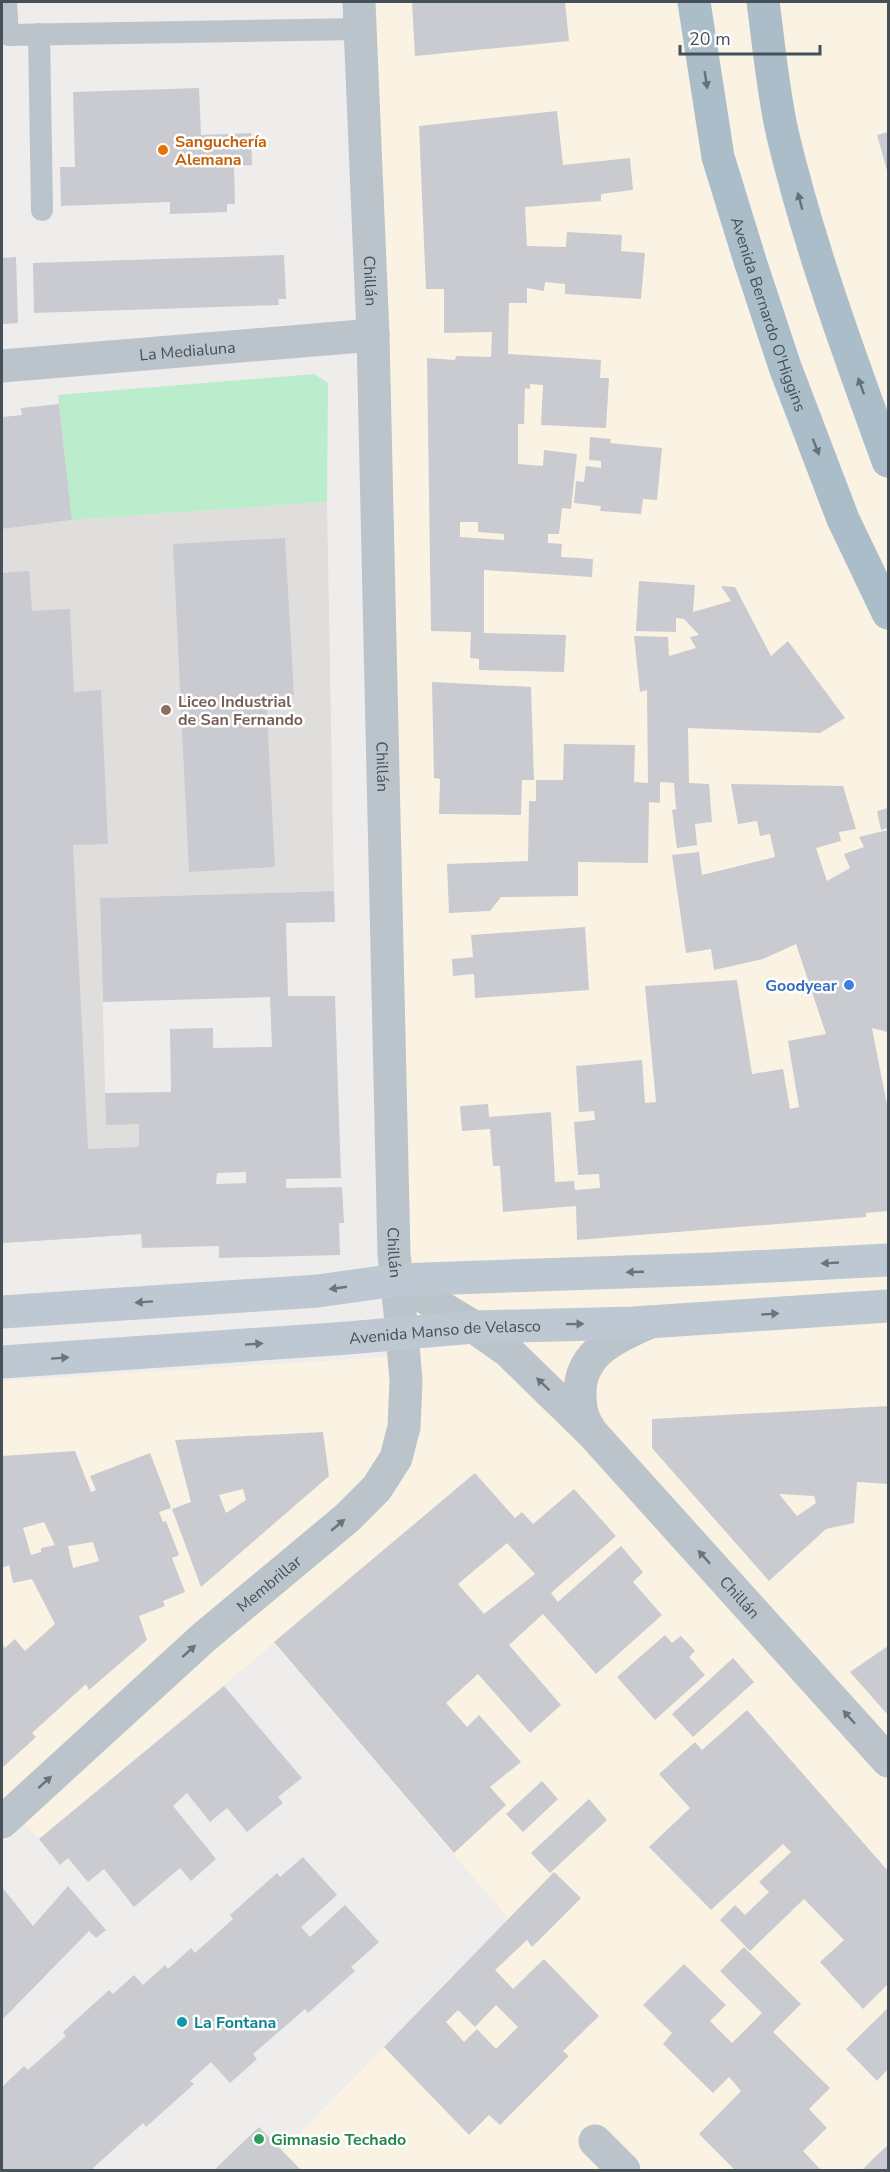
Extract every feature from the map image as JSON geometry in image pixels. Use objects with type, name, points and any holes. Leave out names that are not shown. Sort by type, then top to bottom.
[{"type":"main road","name":"Avenida Bernardo O'Higgins","points":[[694,2],[718,157],[751,264],[785,367],[843,519],[888,613]]},
{"type":"main road","points":[[763,2],[783,134],[808,233],[888,461]]},
{"type":"main road","points":[[2,1312],[318,1291],[396,1280],[712,1269],[888,1260]]},
{"type":"main road","name":"Avenida Manso de Velasco","points":[[2,1362],[474,1327],[650,1322],[888,1306]]},
{"type":"street","name":"Chillán","points":[[359,15],[373,335],[396,1280],[474,1327],[508,1351],[593,1434],[888,1761]]},
{"type":"street","name":"La Medialuna","points":[[2,366],[373,335]]},
{"type":"street","name":"Membrillar","points":[[2,1822],[203,1638],[347,1518],[377,1488],[396,1458],[404,1427],[406,1381],[396,1280]]},
{"type":"street","name":"Chillán","points":[[593,1434],[582,1417],[580,1403],[583,1370],[606,1344],[650,1322]]},
{"type":"street","points":[[595,2141],[624,2170]]},
{"type":"lane","points":[[6,2],[8,35],[359,15]]},
{"type":"lane","points":[[39,34],[42,210]]},
{"type":"shaded area","points":[[357,2],[888,2],[888,2170],[264,2170],[509,1919],[274,1643],[39,1839],[2,1800],[2,1381],[389,1357]]},
{"type":"shaded area","name":"Liceo Industrial de San Fernando","points":[[327,502],[334,891],[100,898],[106,1124],[139,1124],[141,1234],[2,1243],[2,529],[72,520]]},
{"type":"green space","points":[[314,374],[328,383],[327,502],[72,520],[58,395]]},
{"type":"building","points":[[412,2],[565,2],[569,41],[415,56]]},
{"type":"building","name":"Sanguchería Alemana","points":[[199,88],[201,135],[251,133],[252,165],[234,166],[235,204],[227,204],[227,212],[170,214],[170,202],[61,206],[60,167],[75,167],[73,92]]},
{"type":"building","points":[[557,111],[563,165],[630,158],[633,190],[601,194],[601,201],[525,207],[527,246],[566,247],[567,232],[622,235],[621,251],[645,253],[641,299],[565,294],[565,284],[545,282],[544,291],[527,288],[527,303],[509,303],[508,354],[601,360],[600,378],[609,378],[606,428],[541,425],[543,385],[530,384],[530,389],[525,388],[524,424],[518,424],[518,464],[543,466],[544,450],[577,454],[571,509],[562,508],[559,534],[548,534],[548,543],[562,544],[561,557],[593,559],[592,577],[484,570],[484,633],[566,635],[564,672],[479,670],[479,659],[470,658],[471,632],[431,631],[427,358],[455,360],[456,356],[491,357],[492,332],[444,333],[444,289],[426,289],[419,126]],"holes":[[[460,522],[478,522],[478,532],[504,534],[504,540],[460,537]]]},
{"type":"building","points":[[888,132],[888,174],[877,135]]},
{"type":"building","points":[[284,255],[286,299],[278,299],[279,305],[34,313],[33,263]]},
{"type":"building","points":[[16,257],[18,323],[2,324],[2,258]]},
{"type":"building","points":[[59,404],[72,520],[2,529],[2,417],[22,415],[21,408]]},
{"type":"building","points":[[590,437],[611,439],[610,443],[662,448],[657,500],[643,499],[641,514],[600,511],[601,506],[574,503],[576,481],[584,482],[586,466],[601,468],[601,461],[589,460]]},
{"type":"building","points":[[285,538],[294,695],[266,697],[275,867],[189,872],[173,544]]},
{"type":"building","points":[[29,571],[32,611],[70,609],[74,692],[101,690],[108,844],[73,845],[88,1149],[139,1147],[139,1124],[106,1125],[105,1093],[171,1092],[170,1029],[213,1028],[213,1048],[272,1047],[270,997],[103,1002],[100,898],[334,891],[335,922],[286,923],[288,996],[335,996],[341,1178],[286,1179],[286,1188],[342,1187],[344,1223],[339,1223],[340,1255],[219,1258],[219,1246],[142,1248],[141,1234],[2,1243],[2,573]],"holes":[[[246,1172],[246,1183],[216,1184],[217,1173]]]},
{"type":"building","points":[[639,581],[695,585],[693,612],[731,601],[721,586],[735,587],[771,656],[788,641],[845,718],[820,733],[688,728],[689,783],[709,784],[712,822],[695,824],[697,845],[677,848],[672,810],[676,809],[674,783],[660,782],[660,803],[649,802],[648,863],[578,862],[578,896],[501,897],[490,911],[449,913],[447,864],[528,861],[529,801],[536,801],[536,780],[563,780],[564,744],[635,745],[634,782],[648,783],[647,690],[640,692],[634,636],[668,637],[669,656],[696,648],[690,637],[699,635],[684,619],[676,618],[676,632],[636,631]]},
{"type":"building","points":[[432,682],[531,687],[534,780],[522,780],[521,815],[439,814],[440,779],[434,778]]},
{"type":"building","points":[[731,784],[843,786],[856,829],[839,832],[841,841],[816,848],[827,881],[850,868],[844,854],[864,847],[859,837],[888,830],[888,1032],[872,1028],[888,1110],[888,1211],[866,1213],[866,1217],[577,1240],[576,1206],[503,1212],[500,1166],[493,1166],[490,1129],[462,1131],[460,1106],[488,1104],[489,1117],[551,1112],[555,1182],[574,1181],[575,1190],[600,1188],[599,1174],[578,1175],[574,1122],[595,1120],[594,1111],[579,1112],[576,1066],[642,1060],[645,1103],[656,1102],[645,986],[737,980],[752,1074],[783,1069],[790,1109],[799,1107],[788,1041],[826,1034],[796,944],[763,959],[714,970],[711,949],[686,953],[672,855],[699,852],[702,875],[775,857],[770,834],[760,836],[757,821],[738,824]]},
{"type":"building","points":[[888,808],[888,828],[881,830],[877,811]]},
{"type":"building","points":[[585,927],[589,990],[475,998],[474,974],[453,976],[452,959],[473,957],[471,935]]},
{"type":"building","points":[[888,1406],[888,1484],[857,1482],[854,1523],[826,1529],[769,1581],[652,1448],[652,1419]],"holes":[[[779,1494],[814,1496],[816,1503],[797,1516]]]},
{"type":"building","points":[[323,1432],[329,1476],[201,1587],[172,1509],[191,1502],[175,1440]],"holes":[[[243,1489],[246,1500],[226,1513],[219,1495]]]},
{"type":"building","points":[[75,1451],[91,1492],[96,1490],[90,1476],[150,1453],[171,1508],[159,1512],[163,1522],[166,1521],[179,1555],[172,1558],[185,1592],[163,1601],[165,1606],[139,1616],[147,1640],[89,1690],[86,1684],[32,1733],[36,1737],[2,1768],[2,1644],[5,1648],[15,1639],[25,1651],[55,1624],[32,1579],[13,1583],[9,1565],[2,1568],[2,1456]],"holes":[[[44,1522],[55,1545],[41,1548],[41,1552],[31,1555],[23,1528]],[[93,1542],[99,1561],[73,1568],[68,1546]]]},
{"type":"building","points":[[475,1473],[515,1518],[522,1512],[533,1524],[574,1489],[616,1536],[551,1593],[558,1602],[621,1546],[643,1572],[633,1582],[662,1615],[596,1674],[543,1614],[509,1645],[561,1705],[530,1733],[478,1674],[446,1703],[467,1727],[479,1715],[521,1762],[490,1787],[506,1805],[454,1853],[274,1642]],"holes":[[[507,1543],[535,1574],[484,1614],[458,1584]]]},
{"type":"building","points":[[665,1635],[672,1643],[681,1636],[695,1651],[689,1657],[705,1675],[655,1720],[617,1677]]},
{"type":"building","points":[[888,1646],[888,1715],[850,1672]]},
{"type":"building","points":[[733,1658],[754,1682],[693,1737],[672,1714]]},
{"type":"building","points":[[224,1686],[302,1778],[278,1797],[283,1803],[247,1832],[227,1808],[210,1822],[187,1793],[173,1806],[216,1859],[191,1881],[180,1868],[134,1907],[104,1869],[88,1882],[68,1858],[60,1865],[39,1839]]},
{"type":"building","points":[[747,1710],[888,1871],[888,1984],[863,2009],[820,1962],[844,1940],[804,1899],[750,1951],[720,1920],[735,1905],[745,1915],[769,1892],[759,1882],[791,1852],[783,1844],[711,1910],[649,1847],[690,1808],[659,1774],[695,1742],[702,1750]]},
{"type":"building","points":[[542,1781],[558,1799],[523,1832],[506,1814]]},
{"type":"building","points":[[589,1799],[607,1820],[550,1873],[531,1853]]},
{"type":"building","name":"La Fontana","points":[[303,1857],[337,1895],[301,1927],[310,1937],[345,1905],[379,1942],[351,1967],[355,1971],[308,2013],[305,2009],[253,2054],[257,2059],[230,2083],[211,2062],[190,2081],[194,2084],[146,2127],[143,2123],[93,2168],[95,2170],[2,2170],[2,2087],[24,2066],[28,2070],[66,2036],[63,2032],[109,1990],[113,1994],[134,1975],[143,1985],[165,1965],[168,1969],[191,1948],[195,1953],[233,1919],[230,1915],[277,1873],[280,1877]]},
{"type":"building","points":[[554,1872],[581,1898],[532,1947],[527,1940],[495,1970],[513,1989],[544,1959],[599,2016],[563,2051],[569,2056],[500,2125],[489,2115],[469,2135],[384,2047]],"holes":[[[496,2005],[518,2027],[496,2049],[477,2029],[464,2042],[446,2022],[458,2010],[475,2027]]]},
{"type":"building","points":[[68,1886],[106,1930],[96,1938],[89,1931],[2,2020],[2,1887],[33,1926]]},
{"type":"building","points":[[744,1947],[801,2004],[773,2032],[830,2088],[809,2109],[827,2128],[803,2151],[821,2170],[735,2170],[699,2134],[741,2091],[729,2077],[713,2093],[663,2044],[672,2033],[643,2005],[684,1964],[726,2005],[710,2021],[732,2043],[762,2013],[720,1971]]},
{"type":"building","points":[[888,2008],[888,2069],[877,2081],[846,2049]]},
{"type":"building","name":"Gimnasio Techado","points":[[259,2127],[301,2170],[214,2170]]},
{"type":"building","points":[[888,2145],[888,2170],[862,2170],[877,2155]]},
{"type":"place","name":"Sanguchería Alemana","points":[[163,150]]},
{"type":"place","name":"Liceo Industrial de San Fernando","points":[[166,710]]},
{"type":"place","name":"Goodyear","points":[[849,985]]},
{"type":"place","name":"La Fontana","points":[[182,2022]]},
{"type":"place","name":"Gimnasio Techado","points":[[259,2139]]}]
